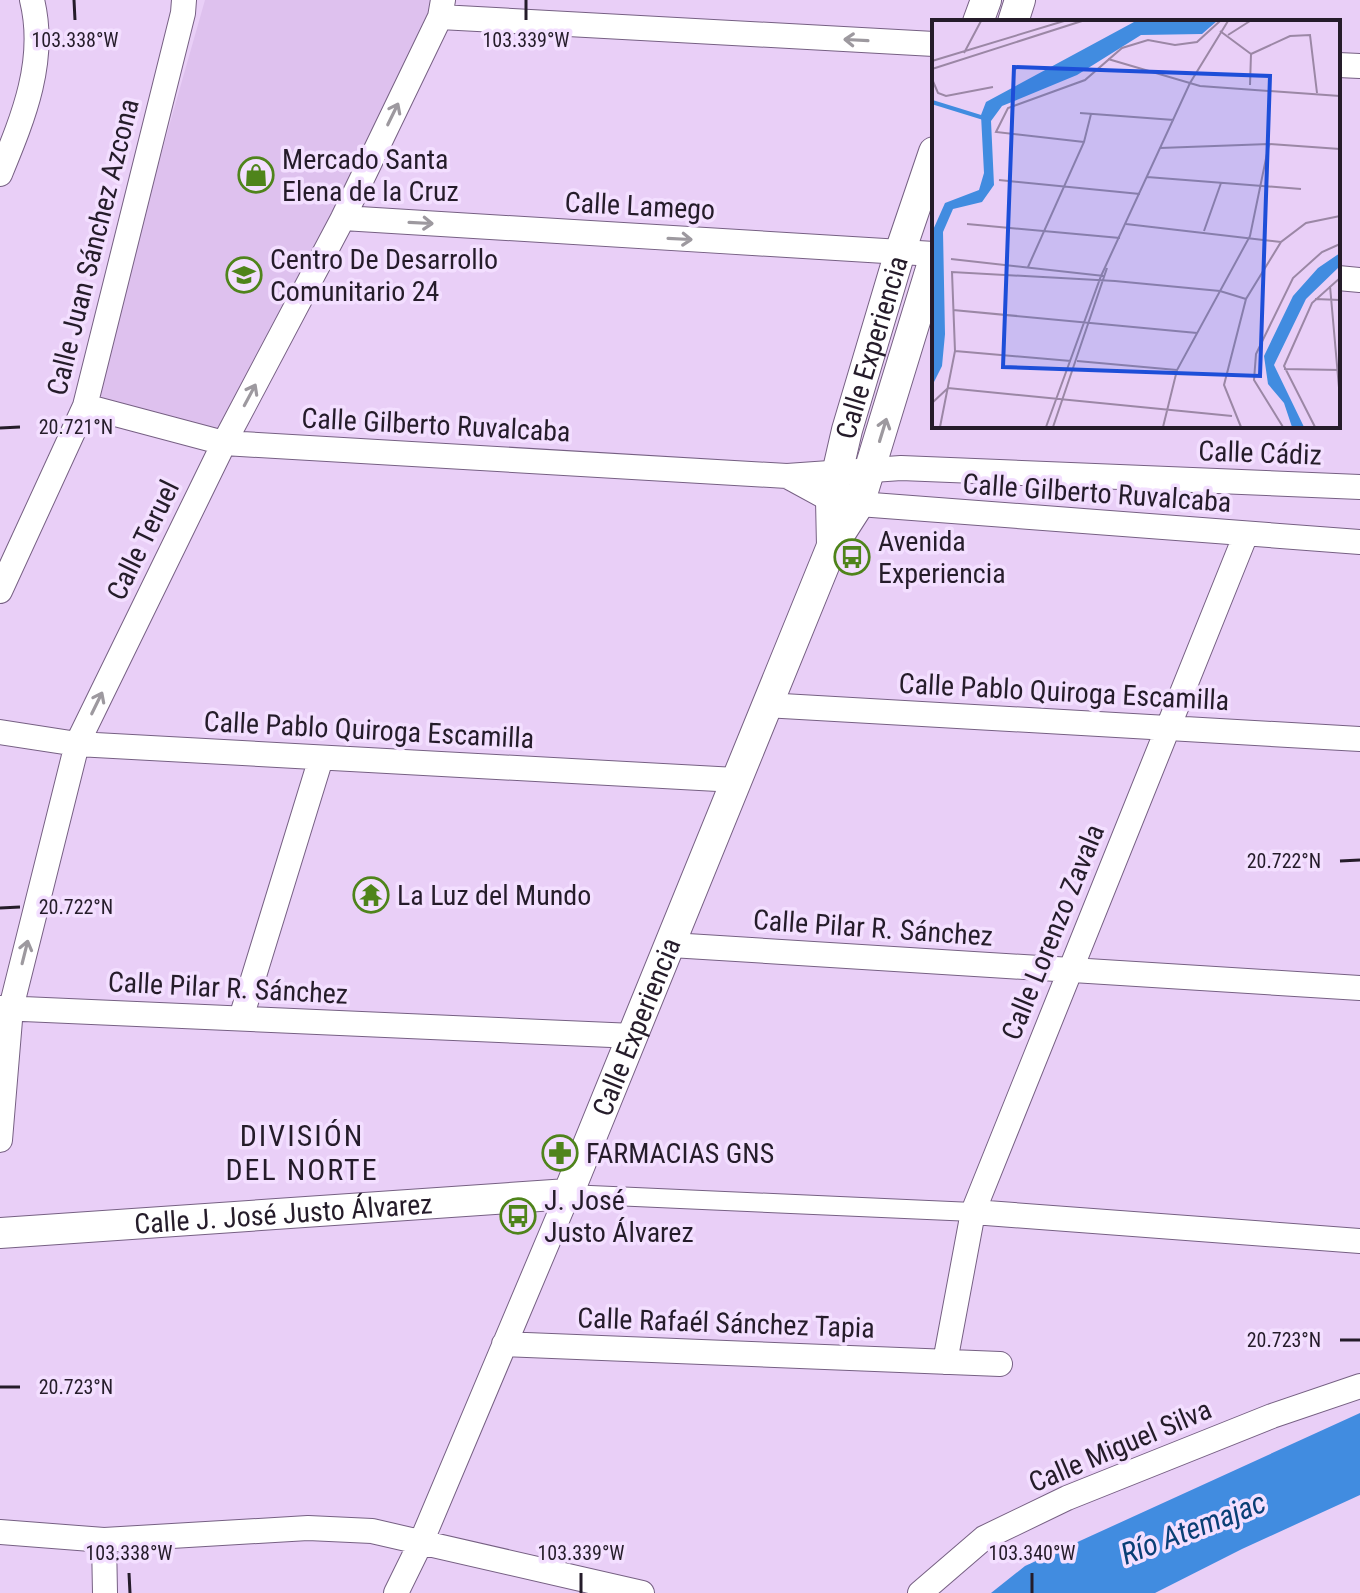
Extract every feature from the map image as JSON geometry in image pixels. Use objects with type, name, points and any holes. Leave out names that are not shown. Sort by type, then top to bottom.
[{"type":"street","points":[[0,174],[24,115],[37,66],[37,20],[32,0]]},
{"type":"street","name":"Calle Juan Sánchez Azcona","points":[[0,591],[85,406],[184,0]]},
{"type":"street","points":[[979,20],[986,0]]},
{"type":"street","points":[[1014,20],[1020,0]]},
{"type":"street","points":[[442,8],[932,44]]},
{"type":"street","name":"Calle Teruel","points":[[0,1140],[6,1008],[77,744],[224,443],[343,218],[442,8]]},
{"type":"street","points":[[1340,65],[1360,66]]},
{"type":"street","name":"Calle Experiencia","points":[[396,1593],[422,1540],[634,1036],[765,705],[832,546],[842,492],[847,430],[900,252],[932,158]]},
{"type":"street","name":"Calle Lamego","points":[[343,218],[932,256]]},
{"type":"street","name":"Calle Experiencia","points":[[842,492],[869,470],[932,263]]},
{"type":"street","points":[[1340,278],[1360,280]]},
{"type":"street","name":"Calle Gilberto Ruvalcaba","points":[[85,406],[224,443],[787,476],[842,492],[1246,534],[1360,542]]},
{"type":"street","name":"Calle Cádiz","points":[[869,470],[901,468],[1360,487]]},
{"type":"street","name":"Calle Lorenzo Zavala","points":[[945,1362],[973,1212],[1246,534]]},
{"type":"street","name":"Calle Pablo Quiroga Escamilla","points":[[765,705],[1360,739]]},
{"type":"street","name":"Calle Pablo Quiroga Escamilla","points":[[0,732],[77,744],[736,780]]},
{"type":"street","points":[[241,1018],[321,758]]},
{"type":"street","name":"Calle Pilar R. Sánchez","points":[[671,945],[1360,988]]},
{"type":"street","name":"Calle Pilar R. Sánchez","points":[[6,1008],[634,1036]]},
{"type":"street","points":[[568,1194],[973,1212],[1360,1241]]},
{"type":"street","name":"Calle J. José Justo Álvarez","points":[[0,1233],[568,1194]]},
{"type":"street","name":"Calle Rafaél Sánchez Tapia","points":[[504,1344],[1000,1364]]},
{"type":"street","name":"Calle Miguel Silva","points":[[920,1593],[984,1538],[1067,1498],[1272,1416],[1360,1386]]},
{"type":"street","points":[[0,1532],[104,1540],[308,1528],[372,1531],[422,1540],[642,1593]]},
{"type":"street","points":[[104,1540],[105,1593]]},
{"type":"shaded area","name":"Mercado Santa Elena de la Cruz","points":[[205,0],[437,0],[221,442],[90,404]]},
{"type":"water","name":"Río Atemajac","points":[[1360,1413],[1360,1495],[1155,1593],[991,1593],[1025,1566]]},
{"type":"place","name":"Mercado Santa Elena de la Cruz","points":[[256,175]]},
{"type":"place","name":"Centro De Desarrollo Comunitario 24","points":[[244,275]]},
{"type":"place","name":"Avenida Experiencia","points":[[852,557]]},
{"type":"place","name":"La Luz del Mundo","points":[[371,895]]},
{"type":"place","name":"FARMACIAS GNS","points":[[560,1153]]},
{"type":"place","name":"J. José Justo Álvarez","points":[[518,1216]]},
{"type":"district","name":"DIVISIÓN DEL NORTE","points":[[302,1152]]}]
